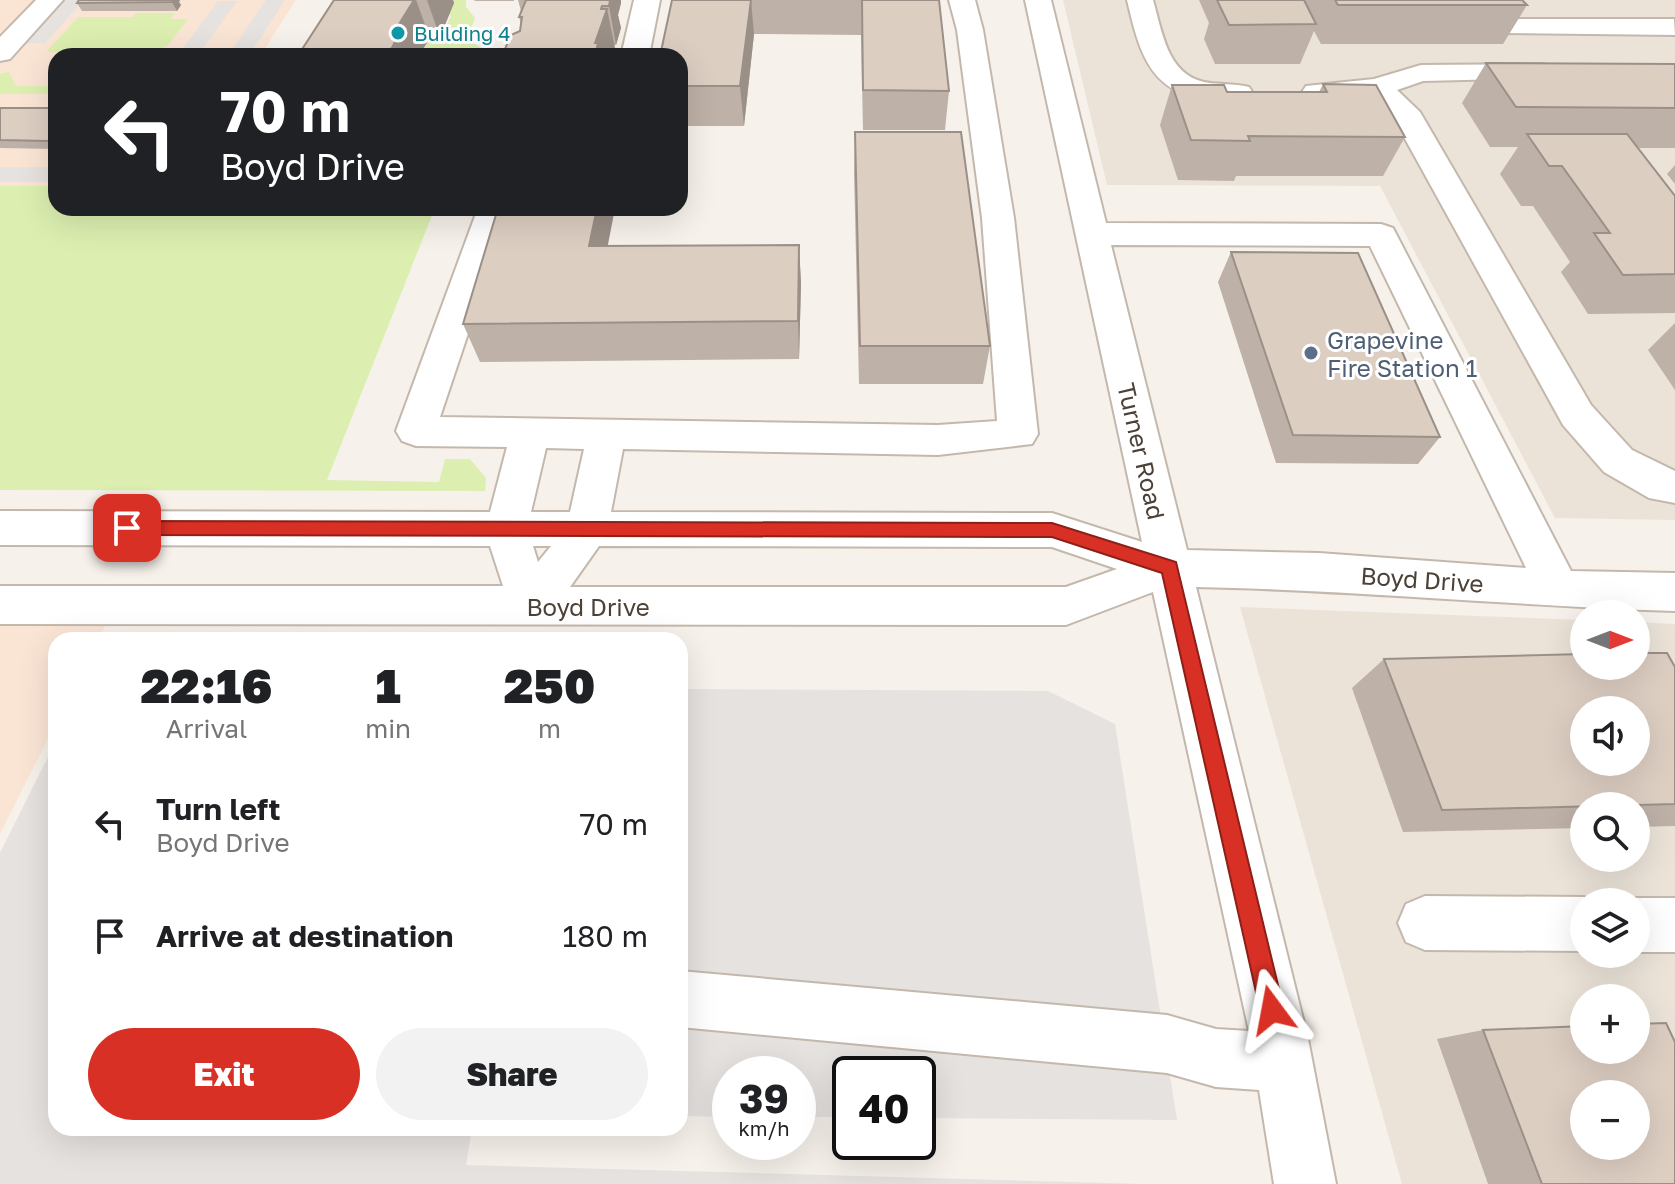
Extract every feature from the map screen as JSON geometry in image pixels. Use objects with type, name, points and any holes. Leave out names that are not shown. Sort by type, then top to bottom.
[{"type":"street","points":[[0,53],[50,0]]},
{"type":"street","points":[[637,48],[647,0]]},
{"type":"street","points":[[491,216],[416,431],[938,440],[1018,434],[998,218],[970,30],[962,0]]},
{"type":"street","name":"Turner Road","points":[[1038,0],[1283,1063],[1305,1184]]},
{"type":"street","points":[[1140,0],[1156,61],[1176,83],[1209,93],[1278,93],[1377,87],[1421,73],[1570,72]]},
{"type":"street","points":[[1648,0],[1674,28]]},
{"type":"street","points":[[1514,27],[1674,28]]},
{"type":"street","points":[[1377,87],[1405,112],[1577,415],[1618,461],[1663,487],[1675,487]]},
{"type":"street","points":[[1092,234],[1381,235],[1558,589]]},
{"type":"street","points":[[530,434],[506,530],[531,606]]},
{"type":"street","points":[[531,606],[587,530],[606,436]]},
{"type":"street","name":"Boyd Drive","points":[[0,528],[1052,530],[1169,568],[1319,571],[1558,589],[1675,592]]},
{"type":"street","name":"Boyd Drive","points":[[0,605],[1066,606],[1169,568]]},
{"type":"street","points":[[1425,923],[1570,924]]},
{"type":"street","points":[[688,1000],[1167,1044],[1216,1058],[1283,1063]]},
{"type":"shaded area","points":[[0,0],[296,0],[265,48],[48,48],[48,186],[0,186]]},
{"type":"shaded area","points":[[64,0],[84,0],[45,43],[24,43]]},
{"type":"shaded area","points":[[266,0],[285,0],[254,48],[233,48]]},
{"type":"shaded area","points":[[1063,0],[1675,0],[1675,520],[1555,518],[1380,186],[1107,185]]},
{"type":"shaded area","points":[[218,1],[237,1],[203,48],[183,48]]},
{"type":"shaded area","points":[[0,167],[48,167],[48,182],[0,182]]},
{"type":"shaded area","points":[[0,605],[116,606],[102,632],[48,632],[48,739],[0,834]]},
{"type":"shaded area","points":[[1240,607],[1570,619],[1570,680],[1650,680],[1650,623],[1675,624],[1675,1184],[1402,1184]]},
{"type":"shaded area","points":[[688,689],[1048,691],[1115,724],[1177,1120],[936,1118],[936,1056],[832,1056],[832,1117],[816,1117],[816,1056],[712,1056],[712,1117],[688,1116]]},
{"type":"shaded area","points":[[48,757],[48,1136],[471,1136],[466,1165],[1144,1184],[0,1184],[0,853]]},
{"type":"green space","points":[[423,0],[466,0],[466,7],[475,18],[467,39],[481,48],[425,48],[430,38],[441,37],[451,16]]},
{"type":"green space","points":[[136,13],[175,13],[171,19],[188,19],[168,45],[162,48],[50,48],[78,17],[133,17]]},
{"type":"green space","points":[[9,72],[16,86],[48,86],[48,94],[0,94],[0,74]]},
{"type":"green space","points":[[0,186],[48,186],[48,216],[432,216],[327,480],[439,482],[445,459],[470,459],[486,478],[485,491],[0,490]]},
{"type":"building","points":[[79,0],[174,0],[77,3]]},
{"type":"building","points":[[334,0],[414,0],[391,37],[397,37],[392,48],[303,48]]},
{"type":"building","points":[[526,0],[610,0],[609,6],[602,6],[601,9],[607,9],[595,43],[598,43],[597,48],[505,48],[511,35],[520,31],[522,17],[519,17]]},
{"type":"building","points":[[672,0],[751,0],[740,86],[688,86],[688,48],[662,48]]},
{"type":"building","points":[[862,0],[939,0],[949,91],[863,90]]},
{"type":"building","points":[[1217,0],[1304,0],[1316,24],[1229,25]]},
{"type":"building","points":[[1335,0],[1522,0],[1527,5],[1338,5]]},
{"type":"building","points":[[1486,63],[1675,64],[1675,108],[1516,107]]},
{"type":"building","points":[[1323,84],[1376,85],[1405,137],[1248,136],[1250,141],[1191,140],[1172,85],[1224,85],[1227,92],[1327,92]]},
{"type":"building","points":[[0,108],[48,108],[48,141],[0,140]]},
{"type":"building","points":[[855,132],[961,132],[990,346],[860,346]]},
{"type":"building","points":[[1527,134],[1627,134],[1675,196],[1675,274],[1623,275],[1594,233],[1610,233],[1562,166],[1549,166]]},
{"type":"building","points":[[496,216],[595,216],[589,246],[799,245],[798,321],[463,324]]},
{"type":"building","points":[[1231,252],[1358,253],[1440,437],[1293,435]]},
{"type":"building","points":[[1650,653],[1667,653],[1675,667],[1675,804],[1650,805],[1650,792],[1570,792],[1570,807],[1442,810],[1384,659],[1570,654],[1570,680],[1650,680]]},
{"type":"building","points":[[1666,1023],[1675,1042],[1675,1184],[1542,1184],[1483,1030],[1570,1027],[1570,1064],[1650,1064],[1650,1024]]},
{"type":"place","name":"Building 4","points":[[398,33]]},
{"type":"place","name":"Grapevine Fire Station 1","points":[[1311,353]]},
{"type":"route","points":[[127,528],[1052,530],[1169,568],[1272,1010]]}]
